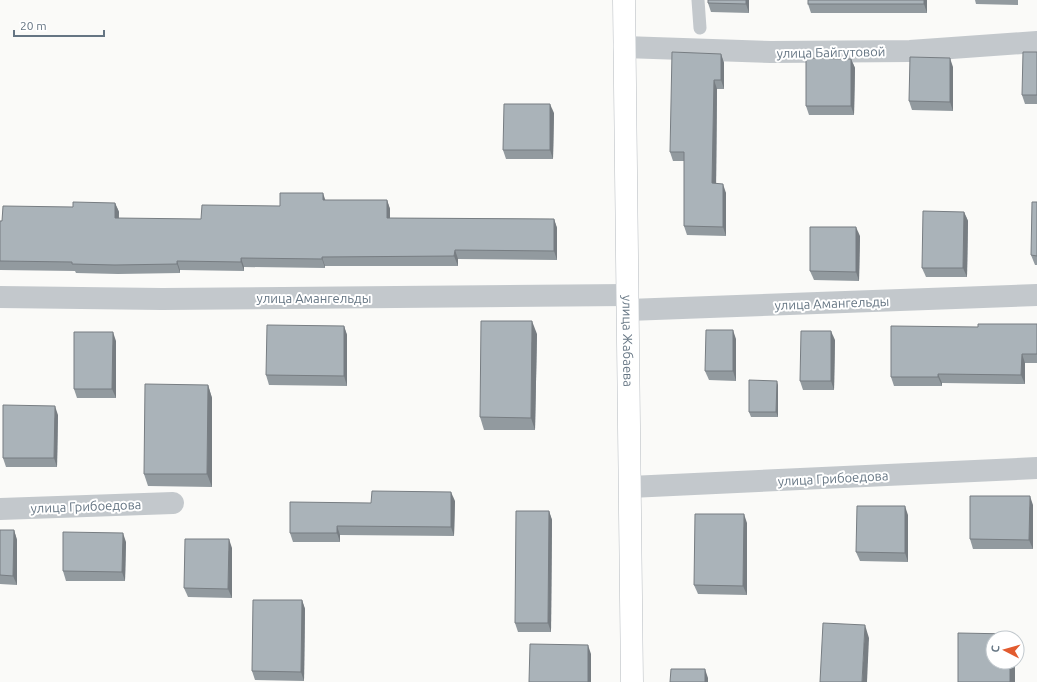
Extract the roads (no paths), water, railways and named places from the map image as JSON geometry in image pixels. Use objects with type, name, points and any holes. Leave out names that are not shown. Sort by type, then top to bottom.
[{"type":"street","name":"улица Жабаева","points":[[624,0],[632,682]]},
{"type":"street","name":"улица Байгутовой","points":[[624,47],[771,52],[910,51],[1037,42]]},
{"type":"street","name":"улица Амангельды","points":[[0,297],[627,303],[1037,295]]},
{"type":"street","name":"улица Грибоедова","points":[[630,487],[1037,468]]},
{"type":"street","name":"улица Грибоедова","points":[[0,509],[173,503]]},
{"type":"lane","points":[[698,0],[700,28]]}]
